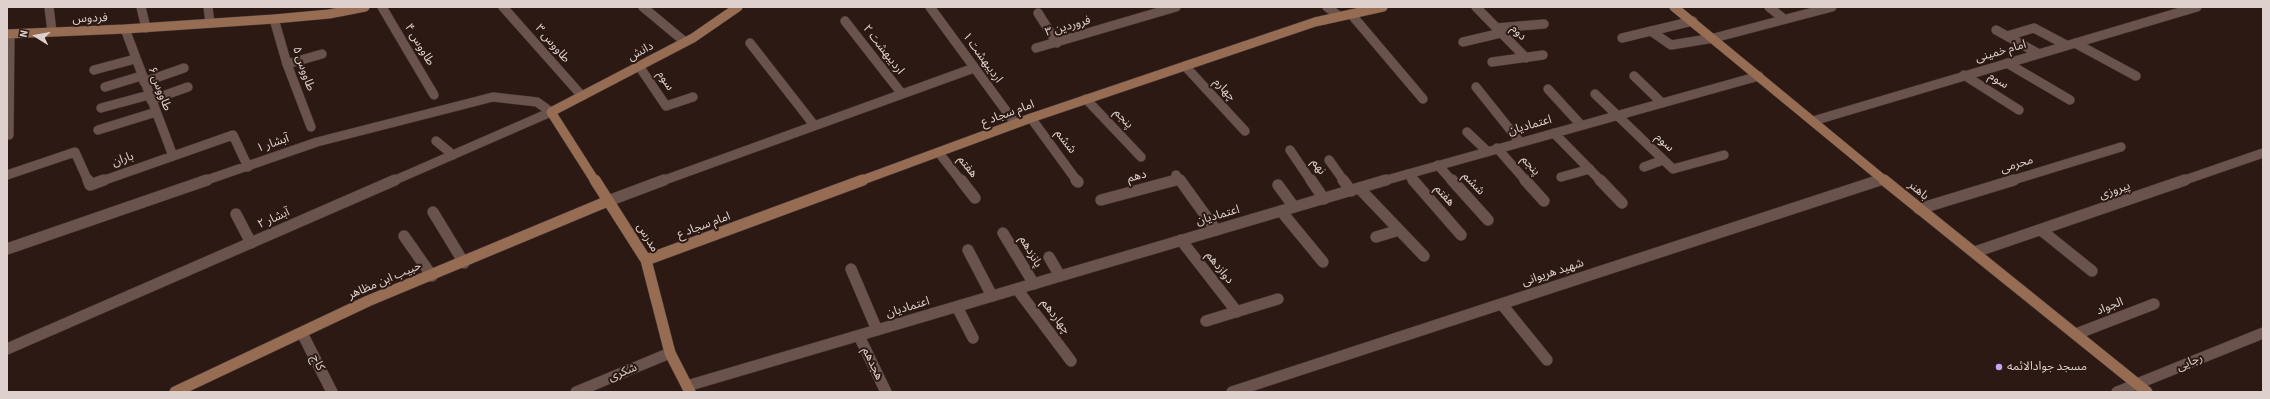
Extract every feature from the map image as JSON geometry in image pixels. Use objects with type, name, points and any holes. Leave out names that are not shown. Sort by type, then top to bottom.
[{"type":"street","points":[[49,7],[52,32]]},
{"type":"street","points":[[141,7],[146,28]]},
{"type":"street","points":[[208,7],[210,23]]},
{"type":"street","name":"فردوس","points":[[9,34],[146,28],[274,19],[365,7]]},
{"type":"street","name":"طاووس ۴","points":[[382,7],[434,95]]},
{"type":"street","name":"طاووس ۳","points":[[503,7],[582,96]]},
{"type":"street","points":[[643,7],[685,42]]},
{"type":"street","name":"دانش","points":[[551,112],[685,42],[738,7]]},
{"type":"street","name":"اردیبهشت ۱","points":[[930,7],[1015,124]]},
{"type":"street","name":"فروردین ۳","points":[[1036,48],[1176,7]]},
{"type":"street","points":[[1327,7],[1339,16]]},
{"type":"street","name":"امام سجاد ع","points":[[646,260],[1086,99],[1315,22],[1383,7]]},
{"type":"street","name":"دوم","points":[[1476,7],[1526,58]]},
{"type":"street","name":"باهنر","points":[[1674,7],[1714,38],[1919,209],[2142,388]]},
{"type":"street","points":[[1769,7],[1784,19]]},
{"type":"street","points":[[1651,31],[1671,45],[1714,38],[1832,7]]},
{"type":"street","name":"امام خمینی","points":[[1813,121],[2197,7]]},
{"type":"street","points":[[1038,12],[1057,43]]},
{"type":"street","points":[[1351,14],[1423,99]]},
{"type":"street","name":"طاووس ۵","points":[[274,19],[287,64],[311,127]]},
{"type":"street","name":"اردیبهشت ۲","points":[[845,21],[902,94]]},
{"type":"street","points":[[1622,38],[1693,21]]},
{"type":"street","points":[[1463,42],[1498,30],[1544,24]]},
{"type":"street","points":[[2007,36],[2034,28],[2066,45]]},
{"type":"street","name":"طاووس ۶","points":[[125,29],[142,79],[173,156]]},
{"type":"street","points":[[1996,30],[2039,54]]},
{"type":"street","points":[[9,34],[9,135]]},
{"type":"street","points":[[2075,43],[2136,76]]},
{"type":"street","points":[[750,44],[814,125]]},
{"type":"street","points":[[287,64],[322,54]]},
{"type":"street","points":[[1492,62],[1543,55]]},
{"type":"street","points":[[94,70],[135,59]]},
{"type":"street","points":[[2007,63],[2070,100]]},
{"type":"street","name":"سوم","points":[[640,66],[666,106],[693,97]]},
{"type":"street","name":"چهارم","points":[[1185,66],[1245,131]]},
{"type":"street","points":[[105,87],[184,68]]},
{"type":"street","points":[[608,201],[974,68]]},
{"type":"street","name":"سوم","points":[[1964,75],[2019,110]]},
{"type":"street","points":[[1634,76],[1662,103]]},
{"type":"street","name":"اعتمادیان","points":[[688,389],[957,306],[1324,198],[1759,76]]},
{"type":"street","points":[[1476,87],[1520,142]]},
{"type":"street","points":[[101,108],[188,88]]},
{"type":"street","points":[[1548,89],[1581,125]]},
{"type":"street","name":"سوم","points":[[1595,94],[1616,116],[1673,169],[1724,155]]},
{"type":"street","name":"آبشار ۱","points":[[7,249],[317,142],[493,97],[537,102],[551,112]]},
{"type":"street","name":"پنجم","points":[[1086,99],[1142,157]]},
{"type":"street","points":[[98,130],[156,112]]},
{"type":"street","name":"آبشار ۲","points":[[7,349],[551,112]]},
{"type":"street","name":"مدرس","points":[[551,112],[646,260],[670,353],[688,389]]},
{"type":"street","name":"ششم","points":[[1031,118],[1078,182]]},
{"type":"street","name":"پنجم","points":[[1467,132],[1492,150],[1544,201]]},
{"type":"street","points":[[1554,133],[1622,203]]},
{"type":"street","name":"باران","points":[[7,175],[74,152],[90,185],[233,135],[248,167]]},
{"type":"street","points":[[436,141],[453,155]]},
{"type":"street","name":"محرمی","points":[[1919,209],[2121,147]]},
{"type":"street","name":"نهم","points":[[1290,150],[1324,198]]},
{"type":"street","name":"هفتم","points":[[939,153],[975,198]]},
{"type":"street","name":"پیروزی","points":[[1974,252],[2263,153]]},
{"type":"street","points":[[1329,160],[1355,189],[1424,256]]},
{"type":"street","points":[[1644,167],[1663,160]]},
{"type":"street","name":"ششم","points":[[1438,165],[1488,220]]},
{"type":"street","points":[[1561,177],[1590,169]]},
{"type":"street","name":"هفتم","points":[[1408,174],[1460,235]]},
{"type":"street","name":"دهم","points":[[1101,200],[1178,177],[1216,230]]},
{"type":"street","name":"شهید هریوانی","points":[[1232,392],[1883,178]]},
{"type":"street","points":[[1278,186],[1294,207]]},
{"type":"street","name":"حبیب ابن مظاهر","points":[[175,392],[302,334],[368,301],[464,263],[608,201]]},
{"type":"street","points":[[1281,211],[1323,262]]},
{"type":"street","points":[[433,212],[464,263]]},
{"type":"street","points":[[236,214],[251,243]]},
{"type":"street","points":[[1376,237],[1398,230]]},
{"type":"street","points":[[2040,230],[2092,271]]},
{"type":"street","name":"پانزدهم","points":[[1003,233],[1034,284]]},
{"type":"street","points":[[404,236],[432,276]]},
{"type":"street","name":"دوازدهم","points":[[1181,240],[1237,312]]},
{"type":"street","points":[[968,250],[992,296]]},
{"type":"street","points":[[1049,257],[1060,276]]},
{"type":"street","points":[[851,269],[878,330]]},
{"type":"street","name":"چهاردهم","points":[[1017,289],[1071,361]]},
{"type":"street","points":[[1206,321],[1278,299]]},
{"type":"street","name":"الجواد","points":[[2076,334],[2154,304]]},
{"type":"street","points":[[957,306],[973,338]]},
{"type":"street","points":[[1504,307],[1547,360]]},
{"type":"street","name":"رجایی","points":[[2117,392],[2142,388],[2263,333]]},
{"type":"street","name":"کاج","points":[[302,334],[332,392]]},
{"type":"street","name":"هجدهم","points":[[859,336],[886,392]]},
{"type":"street","name":"شکری","points":[[576,392],[670,353]]},
{"type":"place","name":"مسجد جوادالائمه","points":[[1999,367]]}]
